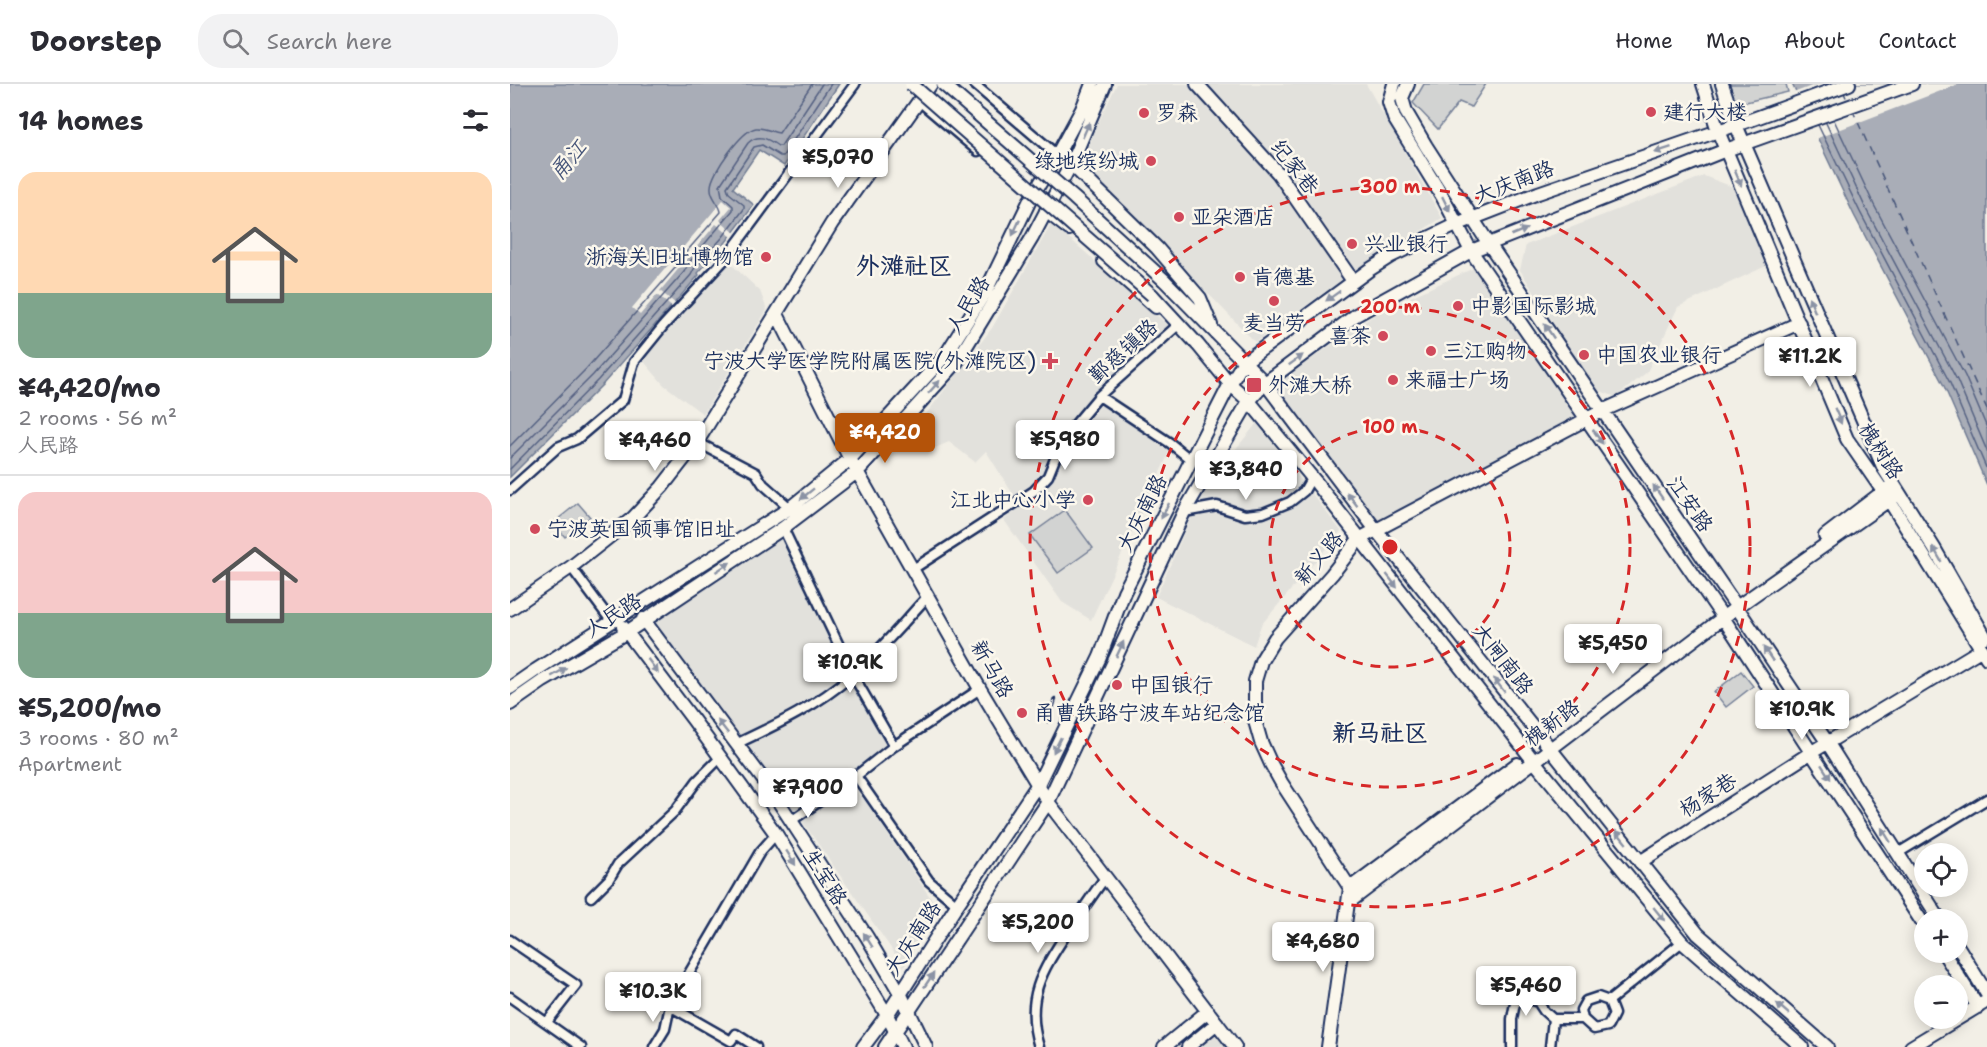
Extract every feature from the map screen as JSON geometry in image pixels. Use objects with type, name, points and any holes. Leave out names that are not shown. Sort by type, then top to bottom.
[{"type":"main road","name":"大闸南路","points":[[911,84],[1152,295],[1230,384],[1248,401],[1312,477],[1532,758],[1682,942],[1802,1047]]},
{"type":"main road","points":[[510,609],[571,567],[633,518],[662,487],[697,442],[832,223],[931,84]]},
{"type":"main road","name":"大闸南路","points":[[943,84],[1164,280],[1265,383],[1377,530],[1698,934],[1827,1047]]},
{"type":"main road","name":"人民路","points":[[510,688],[790,508],[850,459],[945,356],[987,289],[1032,195],[1082,109],[1092,84]]},
{"type":"main road","name":"人民路","points":[[510,704],[543,681],[627,632],[643,619],[783,528],[858,471],[956,363],[1032,238],[1071,164],[1105,84]]},
{"type":"main road","name":"纪家巷","points":[[1197,84],[1278,173],[1353,281]]},
{"type":"main road","name":"江安路","points":[[1394,84],[1389,102],[1394,118],[1442,196],[1471,251],[1721,616],[1914,910]]},
{"type":"main road","name":"江安路","points":[[1408,84],[1402,98],[1406,111],[1431,154],[1489,244],[1736,605],[1827,742],[1933,909]]},
{"type":"main road","name":"槐树路","points":[[1702,84],[1718,131],[1848,439],[1891,492],[1986,649]]},
{"type":"main road","name":"槐树路","points":[[1722,84],[1736,125],[1884,469],[1891,492]]},
{"type":"main road","name":"大庆南路","points":[[863,1047],[887,1015],[1038,783],[1100,657],[1124,592],[1230,384],[1243,363],[1353,281],[1391,256],[1456,225],[1538,193],[1849,84]]},
{"type":"main road","name":"大庆南路","points":[[885,1047],[1048,802],[1184,512],[1248,401],[1265,383],[1356,315],[1471,251],[1744,143],[1912,84]]},
{"type":"main road","points":[[1071,164],[1157,248],[1200,298],[1213,332]]},
{"type":"main road","points":[[1046,211],[1198,345]]},
{"type":"main road","name":"新马路","points":[[777,314],[850,459],[980,689],[1048,802],[1104,878],[1236,1047]]},
{"type":"main road","name":"新义路","points":[[1350,888],[1281,782],[1261,742],[1255,721],[1256,681],[1261,661],[1275,638],[1332,574],[1359,539],[1602,411],[1799,323]]},
{"type":"main road","name":"槐新路","points":[[1350,888],[1532,758],[1891,492]]},
{"type":"main road","name":"生宝路","points":[[643,619],[771,790],[867,937],[900,993],[926,1047]]},
{"type":"main road","name":"生宝路","points":[[615,621],[627,632],[776,834],[887,1015],[903,1047]]},
{"type":"main road","name":"杨家巷","points":[[1640,861],[1827,742],[1986,649]]},
{"type":"main road","name":"槐新路","points":[[1348,903],[1532,758]]},
{"type":"main road","points":[[1328,1047],[1350,888]]},
{"type":"main road","points":[[1911,1047],[1982,1004],[1951,963]]},
{"type":"main road","points":[[1968,963],[1987,994]]},
{"type":"main road","points":[[1164,1047],[1208,1011]]},
{"type":"main road","points":[[1188,1047],[1217,1023]]},
{"type":"street","points":[[510,489],[550,453],[577,439],[623,400],[634,369],[634,362],[664,325],[726,258],[855,84]]},
{"type":"street","points":[[974,84],[1057,155]]},
{"type":"street","points":[[919,101],[1032,195]]},
{"type":"street","name":"鄞慈镇路","points":[[913,568],[1034,491],[1048,476],[1063,439],[1099,396],[1177,326]]},
{"type":"street","points":[[1099,396],[1191,460]]},
{"type":"street","points":[[697,442],[756,473],[763,484],[790,508]]},
{"type":"street","points":[[1184,512],[1217,506],[1245,515],[1263,513],[1290,502],[1304,491],[1312,477]]},
{"type":"street","points":[[783,528],[853,675],[894,746]]},
{"type":"street","points":[[571,567],[615,621]]},
{"type":"street","points":[[736,744],[827,695],[853,675],[928,596]]},
{"type":"street","points":[[790,821],[856,776],[894,746],[980,689]]},
{"type":"street","points":[[591,897],[609,879],[618,864],[675,811],[697,781],[721,758]]},
{"type":"street","points":[[856,776],[929,881],[957,905]]},
{"type":"street","points":[[1898,853],[1987,799]]},
{"type":"street","points":[[654,1047],[665,1029],[670,1006],[760,852],[776,834]]},
{"type":"street","points":[[1039,1047],[1033,1010],[1039,980],[1104,878]]},
{"type":"street","points":[[510,940],[576,985],[547,1022]]},
{"type":"street","points":[[1609,1002],[1682,942]]},
{"type":"street","points":[[510,997],[582,1047]]},
{"type":"street","points":[[1512,1047],[1512,1019],[1515,1003],[1526,998],[1538,1002],[1553,1019],[1583,1020],[1594,1029],[1608,1026],[1613,1020],[1614,1014],[1609,1002],[1598,997],[1586,1001],[1581,1010],[1583,1020]]},
{"type":"street","points":[[670,1006],[731,1041],[736,1034],[756,1047]]},
{"type":"street","points":[[1550,1047],[1553,1019]]},
{"type":"shaded area","points":[[1117,84],[1366,84],[1442,218],[1343,279],[1255,342],[1170,254],[1078,165]]},
{"type":"shaded area","points":[[1424,84],[1486,84],[1471,107],[1459,102],[1438,129],[1413,103]]},
{"type":"shaded area","points":[[1726,84],[1786,84],[1788,92],[1733,105]]},
{"type":"shaded area","points":[[1704,176],[1733,187],[1766,266],[1678,307],[1647,372],[1616,397],[1595,389],[1520,270],[1526,245]]},
{"type":"shaded area","name":"宁波大学医学院附属医院(外滩院区)","points":[[1052,223],[1171,328],[1061,439],[1047,475],[1016,499],[986,451],[975,462],[949,442],[935,448],[917,426],[992,328]]},
{"type":"shaded area","points":[[730,263],[760,291],[767,310],[703,414],[664,385],[641,358]]},
{"type":"shaded area","points":[[1476,267],[1580,418],[1378,525],[1276,384],[1380,311]]},
{"type":"shaded area","name":"江北中心小学","points":[[1103,403],[1170,451],[1091,620],[1062,602],[1004,520],[1053,480],[1063,450]]},
{"type":"shaded area","points":[[1257,423],[1341,531],[1261,625],[1254,646],[1156,597],[1204,488]]},
{"type":"shaded area","points":[[578,503],[590,517],[565,537],[553,523]]},
{"type":"shaded area","points":[[1065,510],[1093,548],[1058,573],[1030,535]]},
{"type":"shaded area","points":[[781,536],[856,692],[887,744],[876,756],[843,777],[866,802],[936,906],[904,967],[800,818],[649,619]]},
{"type":"shaded area","points":[[1741,671],[1753,686],[1726,707],[1714,692]]},
{"type":"shaded area","points":[[1215,1028],[1229,1047],[1193,1047]]},
{"type":"water","name":"甬江","points":[[510,84],[839,84],[784,166],[759,150],[733,188],[754,205],[726,242],[603,384],[510,477]]},
{"type":"water","points":[[1792,84],[1987,84],[1987,485],[1944,386],[1854,215]]},
{"type":"pier","points":[[1817,84],[1959,84],[1815,139],[1793,93]]},
{"type":"pier","points":[[723,200],[731,207],[720,220],[735,233],[732,237],[716,224],[660,291],[676,304],[673,308],[657,295],[640,315],[632,308]]},
{"type":"ferry route","points":[[1843,90],[1847,100]]},
{"type":"ferry route","points":[[1852,109],[1987,409]]},
{"type":"railway","points":[[1048,721],[1055,699]]},
{"type":"place","name":"建行大楼","points":[[1651,112]]},
{"type":"place","name":"罗森","points":[[1144,113]]},
{"type":"place","name":"绿地缤纷城","points":[[1151,161]]},
{"type":"place","name":"亚朵酒店","points":[[1179,217]]},
{"type":"place","name":"兴业银行","points":[[1352,244]]},
{"type":"place","name":"浙海关旧址博物馆","points":[[766,257]]},
{"type":"place","name":"肯德基","points":[[1240,277]]},
{"type":"place","name":"麦当劳","points":[[1274,301]]},
{"type":"place","name":"中影国际影城","points":[[1458,306]]},
{"type":"place","name":"喜茶","points":[[1383,336]]},
{"type":"place","name":"三江购物","points":[[1431,351]]},
{"type":"place","name":"中国农业银行","points":[[1584,355]]},
{"type":"place","name":"宁波大学医学院附属医院(外滩院区)","points":[[1050,361]]},
{"type":"place","name":"来福士广场","points":[[1393,380]]},
{"type":"place","name":"外滩大桥","points":[[1254,385]]},
{"type":"place","name":"江北中心小学","points":[[1088,500]]},
{"type":"place","name":"宁波英国领事馆旧址","points":[[535,529]]},
{"type":"place","name":"中国银行","points":[[1117,685]]},
{"type":"place","name":"甬曹铁路宁波车站纪念馆","points":[[1022,713]]},
{"type":"district","name":"外滩社区","points":[[904,266]]},
{"type":"district","name":"新马社区","points":[[1380,733]]}]
